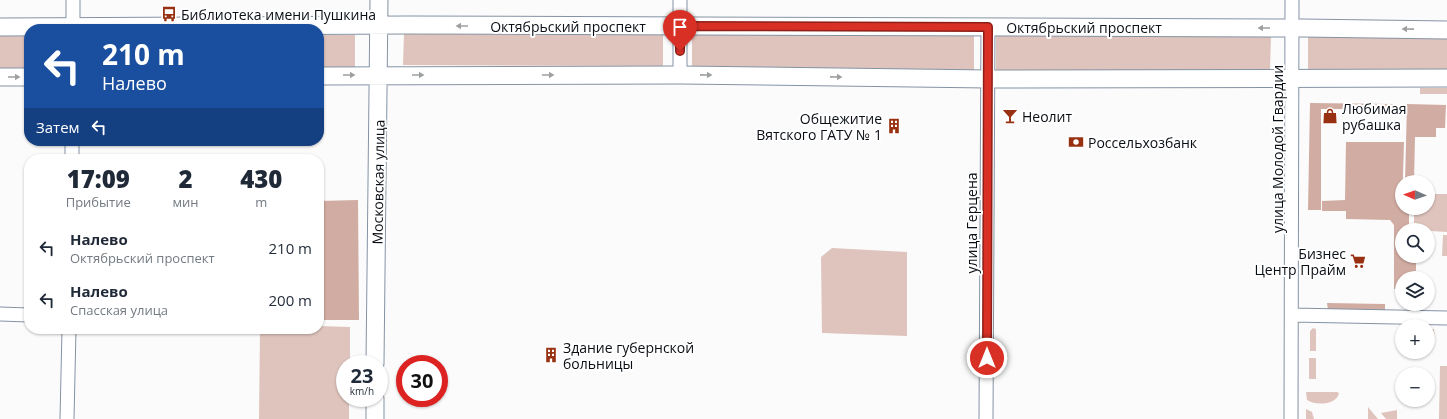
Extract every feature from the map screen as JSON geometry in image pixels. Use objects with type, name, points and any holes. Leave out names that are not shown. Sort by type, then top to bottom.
[{"type":"main road","name":"Московская улица","points":[[375,355],[379,0]]},
{"type":"main road","name":"Октябрьский проспект","points":[[324,26],[1293,28],[1447,30]]},
{"type":"main road","name":"Октябрьский проспект","points":[[0,27],[24,27]]},
{"type":"main road","points":[[324,76],[680,75],[988,79],[1447,78]]},
{"type":"main road","points":[[0,77],[24,77]]},
{"type":"main road","points":[[375,407],[375,419]]},
{"type":"street","points":[[73,0],[73,24]]},
{"type":"street","points":[[680,0],[680,75]]},
{"type":"street","name":"улица Молодой Гвардии","points":[[1291,419],[1292,0]]},
{"type":"street","name":"улица Герцена","points":[[986,419],[988,27]]},
{"type":"street","points":[[0,314],[24,315]]},
{"type":"street","points":[[1292,315],[1447,318]]},
{"type":"street","points":[[67,419],[69,334]]},
{"type":"shaded area","points":[[692,31],[974,36],[974,72],[692,67]]},
{"type":"shaded area","points":[[404,33],[663,35],[663,66],[403,65]]},
{"type":"shaded area","points":[[996,34],[1271,35],[1270,71],[996,72]]},
{"type":"shaded area","points":[[0,35],[24,35],[24,68],[0,68]]},
{"type":"shaded area","points":[[324,35],[355,35],[355,67],[324,67]]},
{"type":"shaded area","points":[[1308,36],[1447,38],[1447,73],[1308,72]]},
{"type":"shaded area","points":[[1420,88],[1447,88],[1447,94],[1420,94]]},
{"type":"shaded area","points":[[1310,103],[1393,104],[1392,109],[1321,109],[1321,210],[1308,210]]},
{"type":"shaded area","points":[[1407,104],[1446,105],[1445,128],[1436,128],[1436,137],[1415,137],[1414,175],[1405,175]]},
{"type":"shaded area","points":[[1346,142],[1404,142],[1403,175],[1395,175],[1395,215],[1409,215],[1409,223],[1395,223],[1395,263],[1416,263],[1416,271],[1395,271],[1395,289],[1394,225],[1390,220],[1346,219],[1346,211],[1322,211],[1322,201],[1345,200]]},
{"type":"shaded area","points":[[1435,194],[1447,194],[1447,232],[1435,231],[1435,223],[1414,223],[1414,215],[1435,215]]},
{"type":"shaded area","points":[[358,200],[359,320],[324,320],[324,201]]},
{"type":"shaded area","points":[[1443,235],[1447,235],[1447,256],[1442,256]]},
{"type":"shaded area","points":[[832,248],[907,252],[907,336],[822,333],[821,257]]},
{"type":"shaded area","points":[[1327,303],[1385,304],[1385,311],[1328,310]]},
{"type":"shaded area","points":[[324,326],[350,327],[350,355],[336,355],[336,407],[349,407],[349,419],[259,419],[260,334],[324,334]]},
{"type":"shaded area","points":[[1313,328],[1316,329],[1316,351],[1310,351],[1310,331]]},
{"type":"shaded area","points":[[1309,358],[1316,358],[1316,379],[1309,379]]},
{"type":"shaded area","points":[[1440,366],[1447,366],[1447,419],[1439,419]]},
{"type":"shaded area","points":[[1306,392],[1339,393],[1334,400],[1321,404],[1307,400]]},
{"type":"shaded area","points":[[1368,407],[1378,419],[1368,419]]},
{"type":"shaded area","points":[[1306,409],[1312,412],[1314,419],[1306,419]]},
{"type":"shaded area","points":[[1397,410],[1397,419],[1386,419],[1381,413]]},
{"type":"place","name":"Библиотека имени Пушкина","points":[[169,14]]},
{"type":"place","name":"Неолит","points":[[1010,116]]},
{"type":"place","name":"Любимая рубашка","points":[[1330,116]]},
{"type":"place","name":"Общежитие Вятского ГАТУ № 1","points":[[894,126]]},
{"type":"place","name":"Россельхозбанк","points":[[1076,142]]},
{"type":"place","name":"Бизнес Центр Прайм","points":[[1358,261]]},
{"type":"place","name":"Здание губернской больницы","points":[[551,355]]},
{"type":"route","points":[[680,51],[680,26],[988,27],[987,358]]}]
